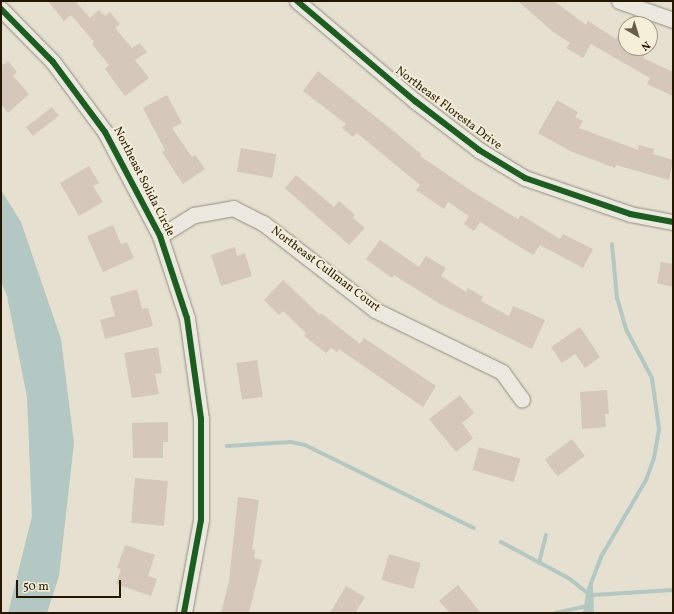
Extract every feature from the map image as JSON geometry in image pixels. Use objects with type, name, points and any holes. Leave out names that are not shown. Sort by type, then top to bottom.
[{"type":"street","name":"Northeast Floresta Drive","points":[[297,1],[444,123],[479,150],[526,178],[630,214],[673,222]]},
{"type":"street","points":[[619,1],[673,20]]},
{"type":"street","name":"Northeast Solida Circle","points":[[1,10],[54,62],[105,132],[160,236],[187,318],[201,419],[201,520],[184,613]]},
{"type":"street","name":"Northeast Cullman Court","points":[[160,236],[194,215],[233,208],[263,223],[375,310],[502,372],[522,400]]},
{"type":"water","points":[[1,190],[21,222],[61,339],[74,443],[59,576],[47,613],[8,613],[32,516],[27,397],[7,296],[1,281]]},
{"type":"water","points":[[593,585],[594,613],[583,613],[587,587]]},
{"type":"building","points":[[48,1],[75,1],[90,18],[99,10],[105,16],[110,12],[120,24],[115,28],[132,48],[140,43],[147,52],[135,60],[149,78],[125,96],[105,69],[109,65],[92,44],[94,42],[71,15],[64,21]]},
{"type":"building","points":[[518,1],[554,1],[586,25],[588,21],[616,39],[618,35],[618,56],[644,56],[643,58],[673,72],[673,96],[647,84],[650,78],[591,44],[583,58],[566,48],[570,43],[552,31]]},
{"type":"building","points":[[8,61],[17,72],[13,76],[29,94],[8,113],[1,104],[1,62],[4,65]]},
{"type":"building","points":[[318,71],[396,133],[421,154],[420,156],[473,192],[518,219],[521,215],[560,239],[563,234],[593,249],[583,268],[540,245],[533,255],[480,222],[474,231],[464,224],[469,216],[448,202],[444,209],[416,190],[420,185],[357,133],[353,137],[342,128],[346,124],[303,91]]},
{"type":"building","points":[[167,95],[182,123],[172,128],[192,157],[195,155],[205,169],[183,184],[162,152],[165,150],[143,108]]},
{"type":"building","points":[[557,100],[578,112],[575,117],[583,121],[579,128],[638,150],[639,145],[654,149],[653,154],[673,160],[669,180],[616,165],[615,168],[570,151],[538,133]]},
{"type":"building","points":[[52,107],[59,116],[33,136],[26,127]]},
{"type":"building","points":[[241,148],[276,154],[272,178],[237,172]]},
{"type":"building","points":[[89,166],[99,183],[93,186],[103,202],[79,216],[60,183]]},
{"type":"building","points":[[296,175],[334,207],[339,201],[355,215],[353,218],[365,228],[349,245],[285,188]]},
{"type":"building","points":[[113,225],[121,244],[127,242],[134,258],[103,272],[87,236]]},
{"type":"building","points":[[380,240],[419,267],[426,256],[446,268],[441,276],[466,292],[468,288],[483,297],[481,301],[509,316],[513,306],[545,320],[532,349],[440,304],[394,275],[392,278],[366,259]]},
{"type":"building","points":[[235,247],[237,256],[245,253],[252,276],[221,286],[211,255]]},
{"type":"building","points":[[661,262],[673,264],[673,287],[657,283]]},
{"type":"building","points":[[283,280],[320,315],[321,313],[360,344],[364,338],[436,386],[423,407],[339,349],[337,352],[331,348],[326,353],[304,336],[306,333],[283,311],[279,315],[264,300]]},
{"type":"building","points":[[137,289],[142,309],[148,308],[153,326],[105,339],[100,320],[115,316],[110,297]]},
{"type":"building","points":[[580,327],[600,357],[585,368],[575,354],[562,363],[551,347]]},
{"type":"building","points":[[158,347],[162,373],[155,374],[159,394],[132,398],[124,353]]},
{"type":"building","points":[[257,360],[263,397],[242,400],[236,363]]},
{"type":"building","points":[[607,390],[609,414],[605,414],[606,427],[582,429],[580,392]]},
{"type":"building","points":[[460,395],[474,413],[462,423],[473,438],[456,452],[429,419]]},
{"type":"building","points":[[168,422],[168,442],[163,442],[163,458],[133,458],[132,423]]},
{"type":"building","points":[[572,439],[585,456],[557,476],[545,459]]},
{"type":"building","points":[[479,447],[520,459],[514,482],[472,470]]},
{"type":"building","points":[[135,478],[168,481],[164,526],[131,523]]},
{"type":"building","points":[[238,497],[259,500],[252,549],[255,550],[254,558],[262,560],[249,613],[221,613],[229,581]]},
{"type":"building","points":[[125,545],[155,555],[148,576],[157,579],[151,596],[116,584],[121,569],[117,568]]},
{"type":"building","points":[[389,554],[421,563],[413,589],[382,580]]},
{"type":"building","points":[[458,585],[481,613],[450,613],[439,601]]},
{"type":"building","points":[[346,586],[365,597],[355,613],[330,613]]},
{"type":"waterway","points":[[590,586],[601,557],[646,480],[654,458],[659,429],[652,378],[626,329],[617,298],[612,244]]},
{"type":"waterway","points":[[227,446],[291,442],[305,445],[474,528]]},
{"type":"waterway","points":[[539,563],[546,535]]},
{"type":"waterway","points":[[501,542],[570,579],[586,592]]},
{"type":"waterway","points":[[593,595],[673,590]]},
{"type":"waterway","points":[[556,613],[583,607]]},
{"type":"cycle path","points":[[297,1],[415,101],[479,150],[525,178],[630,214],[673,222]]},
{"type":"cycle path","points":[[1,9],[53,62],[105,132],[160,236],[187,318],[201,419],[201,520],[184,613]]}]
